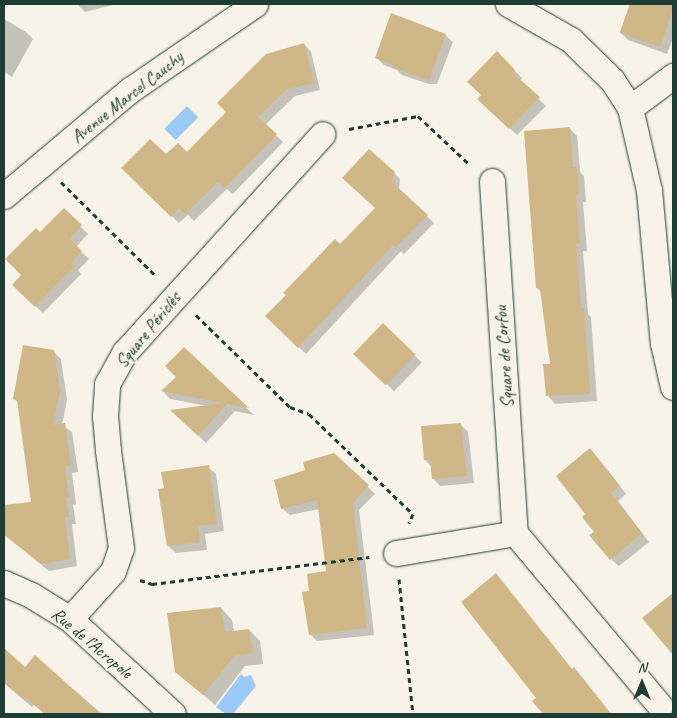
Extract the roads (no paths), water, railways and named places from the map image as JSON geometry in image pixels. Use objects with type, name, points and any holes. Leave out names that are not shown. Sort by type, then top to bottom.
[{"type":"street","name":"Avenue Marcel Cauchy","points":[[4,196],[130,90],[255,4]]},
{"type":"street","points":[[508,4],[571,40],[612,80],[630,108],[649,190],[663,343],[673,387]]},
{"type":"street","points":[[630,108],[673,76]]},
{"type":"street","name":"Square Périclès","points":[[70,619],[113,572],[121,548],[105,416],[107,384],[125,352],[323,134]]},
{"type":"street","name":"Square de Corfou","points":[[492,182],[515,533]]},
{"type":"street","points":[[396,553],[515,533],[661,706]]},
{"type":"street","name":"Rue de l’Acropole","points":[[4,583],[31,595],[70,619],[173,714]]},
{"type":"water","points":[[187,106],[198,117],[176,140],[164,129]]},
{"type":"water","points":[[241,674],[244,677],[251,675],[256,686],[233,714],[226,714],[216,707]]}]
